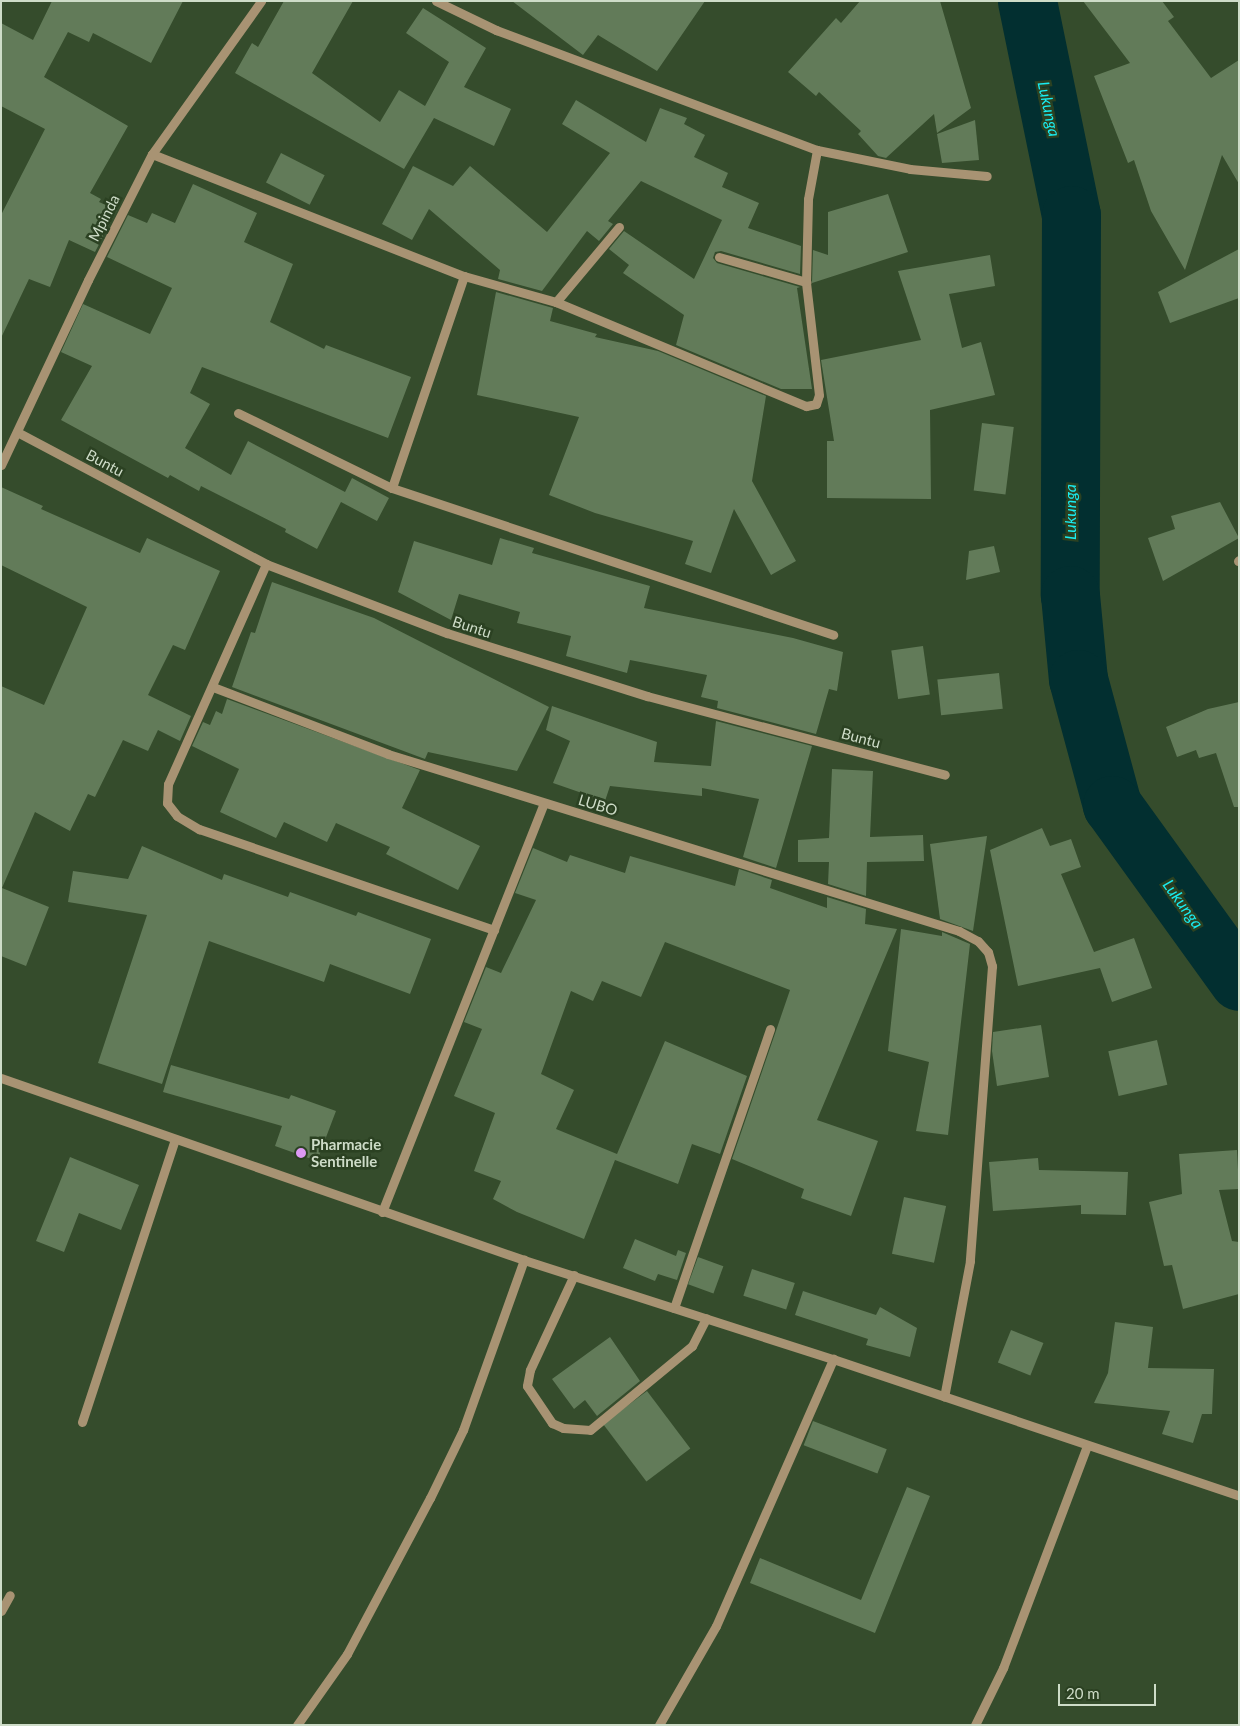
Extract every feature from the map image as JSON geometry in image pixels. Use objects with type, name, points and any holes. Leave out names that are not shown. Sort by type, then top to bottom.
[{"type":"street","name":"Mpinda","points":[[1,465],[19,433],[88,280],[152,154],[261,1]]},
{"type":"street","points":[[436,1],[496,30],[817,150],[910,169],[987,176]]},
{"type":"street","points":[[152,154],[464,276],[556,302],[806,406],[816,404],[819,395],[806,282],[808,199],[817,150]]},
{"type":"street","points":[[556,302],[619,227]]},
{"type":"street","points":[[719,258],[806,282]]},
{"type":"street","points":[[392,488],[464,276]]},
{"type":"street","points":[[238,413],[392,488],[833,635]]},
{"type":"street","name":"Buntu","points":[[19,433],[266,564],[447,633],[647,696],[945,775]]},
{"type":"street","points":[[266,564],[213,687],[168,784],[167,803],[177,816],[199,829],[494,930]]},
{"type":"street","name":"LUBO","points":[[213,687],[388,754],[959,931],[978,941],[988,952],[992,966],[970,1261],[944,1397]]},
{"type":"street","points":[[382,1212],[544,803]]},
{"type":"street","points":[[674,1308],[770,1029]]},
{"type":"street","points":[[1,1078],[524,1260],[833,1359],[1239,1496]]},
{"type":"street","points":[[82,1422],[175,1139]]},
{"type":"street","points":[[297,1725],[347,1654],[430,1498],[463,1430],[524,1260]]},
{"type":"street","points":[[574,1275],[530,1370],[526,1386],[552,1423],[564,1428],[590,1430],[692,1346],[706,1318]]},
{"type":"street","points":[[659,1725],[716,1626],[833,1359]]},
{"type":"street","points":[[975,1725],[1003,1668],[1087,1446]]},
{"type":"street","points":[[1,1611],[10,1595]]},
{"type":"building","points":[[52,1],[183,1],[151,63],[93,33],[89,42],[68,32],[44,77],[128,126],[90,193],[101,199],[99,202],[117,210],[95,252],[69,240],[50,287],[29,279],[1,338],[1,215],[45,129],[1,106],[1,23],[33,40]]},
{"type":"building","points":[[284,1],[353,1],[312,73],[380,122],[399,90],[425,106],[449,62],[406,33],[423,8],[486,48],[464,87],[511,109],[494,146],[434,118],[404,169],[235,73],[252,43],[258,47]]},
{"type":"building","points":[[512,1],[705,1],[657,71],[598,35],[583,55]]},
{"type":"building","points":[[860,1],[940,1],[971,108],[937,133],[934,114],[886,158],[878,156],[858,134],[861,131],[819,92],[816,96],[788,72],[836,18],[841,23]]},
{"type":"building","points":[[1083,1],[1162,1],[1174,17],[1168,21],[1211,78],[1239,60],[1239,184],[1222,155],[1185,270],[1151,211],[1134,160],[1128,163],[1094,76],[1130,63]]},
{"type":"building","points":[[576,100],[646,142],[660,108],[687,118],[684,124],[705,135],[694,157],[728,173],[722,187],[759,203],[748,228],[801,246],[800,274],[721,251],[715,252],[713,258],[717,263],[800,287],[797,288],[812,389],[781,389],[676,345],[684,315],[623,273],[629,265],[609,249],[624,231],[694,279],[722,220],[641,181],[608,221],[613,224],[599,241],[587,231],[542,291],[498,279],[500,270],[429,209],[412,240],[382,224],[413,166],[453,186],[470,166],[547,232],[610,153],[562,124]]},
{"type":"building","points":[[975,120],[979,160],[942,163],[937,134]]},
{"type":"building","points":[[281,153],[325,175],[310,205],[266,182]]},
{"type":"building","points":[[193,184],[257,213],[244,242],[293,264],[270,322],[324,349],[326,345],[411,377],[388,438],[202,367],[190,393],[210,404],[185,448],[231,475],[248,441],[345,492],[352,478],[389,498],[377,521],[341,502],[317,549],[285,532],[286,529],[201,486],[199,491],[170,475],[168,478],[61,420],[92,366],[61,352],[83,304],[150,334],[172,288],[107,257],[128,215],[147,223],[152,213],[175,223]]},
{"type":"building","points":[[888,194],[908,252],[812,283],[813,250],[828,255],[828,212]]},
{"type":"building","points":[[1239,249],[1239,298],[1170,323],[1158,292]]},
{"type":"building","points":[[990,255],[995,286],[949,294],[962,348],[981,342],[995,395],[930,410],[931,499],[827,498],[827,441],[834,441],[821,360],[921,340],[898,271]]},
{"type":"building","points":[[496,292],[553,308],[550,321],[597,334],[595,337],[658,351],[766,396],[752,481],[796,561],[771,575],[734,509],[711,573],[685,564],[693,541],[595,513],[549,495],[579,417],[477,395]]},
{"type":"building","points":[[982,423],[1014,427],[1005,494],[974,490]]},
{"type":"building","points":[[1,487],[43,506],[41,509],[140,553],[147,538],[220,571],[185,650],[173,645],[148,695],[191,716],[180,741],[158,730],[148,751],[123,740],[95,797],[88,794],[70,831],[35,812],[2,888],[49,907],[26,966],[1,956],[1,686],[44,705],[87,607],[1,565]]},
{"type":"building","points":[[1220,502],[1239,538],[1163,581],[1148,538],[1175,529],[1171,516]]},
{"type":"building","points":[[500,538],[534,548],[532,553],[650,586],[644,608],[793,638],[843,652],[837,691],[829,689],[816,734],[717,708],[718,701],[701,697],[707,675],[630,660],[627,673],[566,656],[571,636],[517,623],[520,612],[459,594],[451,620],[398,592],[414,541],[492,565]]},
{"type":"building","points":[[994,546],[1000,572],[966,580],[969,551]]},
{"type":"building","points":[[272,582],[374,618],[549,707],[517,771],[428,752],[425,759],[232,687],[251,632],[255,633]]},
{"type":"building","points":[[923,646],[930,695],[898,699],[891,650]]},
{"type":"building","points":[[999,673],[1003,709],[941,715],[937,679]]},
{"type":"building","points":[[227,699],[420,770],[402,808],[480,846],[458,890],[386,854],[390,847],[336,823],[327,842],[284,822],[276,838],[220,812],[239,769],[192,746],[203,722],[210,725],[216,711],[222,714]]},
{"type":"building","points":[[1239,702],[1239,807],[1234,807],[1216,753],[1199,758],[1196,750],[1177,757],[1166,727],[1208,709]]},
{"type":"building","points":[[552,706],[657,742],[654,762],[711,766],[716,721],[812,746],[776,868],[743,857],[759,799],[702,788],[702,796],[610,786],[605,801],[553,783],[570,741],[546,730]]},
{"type":"building","points":[[832,769],[873,771],[870,837],[923,835],[924,861],[867,862],[866,896],[828,884],[829,862],[798,862],[798,840],[829,838]]},
{"type":"building","points":[[1042,828],[1050,846],[1071,839],[1081,867],[1061,874],[1094,952],[1134,938],[1152,988],[1112,1002],[1100,968],[1018,986],[990,850]]},
{"type":"building","points":[[987,836],[973,931],[940,919],[930,844]]},
{"type":"building","points":[[142,846],[222,880],[224,874],[288,897],[290,892],[356,916],[358,912],[431,939],[410,994],[330,964],[324,982],[209,941],[162,1084],[98,1063],[147,915],[68,902],[73,871],[128,879]]},
{"type":"building","points":[[533,848],[567,862],[570,855],[625,873],[630,856],[735,886],[739,869],[772,880],[770,888],[827,908],[827,897],[866,909],[865,924],[897,929],[817,1120],[878,1141],[851,1216],[801,1198],[804,1189],[732,1159],[790,990],[665,942],[641,997],[602,981],[593,1001],[571,991],[541,1074],[574,1090],[556,1129],[617,1154],[665,1041],[747,1076],[720,1154],[692,1144],[678,1184],[615,1160],[584,1239],[517,1212],[493,1199],[501,1181],[474,1171],[495,1113],[454,1096],[482,1029],[464,1022],[486,967],[501,973],[536,900],[515,893]]},
{"type":"building","points":[[901,929],[942,936],[942,932],[970,944],[948,1135],[916,1131],[929,1062],[888,1051]]},
{"type":"building","points":[[1041,1025],[1049,1077],[997,1086],[992,1051],[993,1032]]},
{"type":"building","points":[[1157,1040],[1167,1085],[1119,1096],[1108,1051]]},
{"type":"building","points":[[171,1065],[289,1099],[291,1095],[336,1111],[317,1161],[275,1146],[282,1126],[163,1092]]},
{"type":"building","points":[[1237,1150],[1239,1189],[1219,1190],[1232,1241],[1239,1242],[1239,1294],[1183,1309],[1172,1265],[1164,1266],[1149,1202],[1182,1194],[1179,1154]]},
{"type":"building","points":[[70,1157],[139,1185],[121,1230],[79,1213],[64,1252],[36,1241]]},
{"type":"building","points":[[1038,1158],[1039,1170],[1128,1172],[1126,1215],[1081,1214],[1081,1205],[993,1211],[989,1162]]},
{"type":"building","points":[[904,1197],[946,1206],[934,1263],[892,1254]]},
{"type":"building","points":[[635,1239],[676,1256],[678,1250],[686,1253],[677,1280],[658,1274],[655,1281],[623,1268]]},
{"type":"building","points":[[698,1257],[723,1266],[713,1293],[688,1284]]},
{"type":"building","points":[[752,1269],[795,1283],[786,1310],[743,1296]]},
{"type":"building","points":[[803,1291],[876,1315],[880,1307],[917,1328],[910,1357],[866,1345],[868,1339],[795,1315]]},
{"type":"building","points":[[1115,1322],[1153,1327],[1148,1368],[1214,1369],[1212,1414],[1202,1414],[1193,1443],[1162,1434],[1170,1411],[1094,1403],[1108,1373]]},
{"type":"building","points":[[1011,1330],[1043,1343],[1030,1376],[998,1362]]},
{"type":"building","points":[[610,1337],[640,1381],[597,1416],[585,1400],[574,1409],[552,1379]]},
{"type":"building","points":[[647,1391],[690,1449],[646,1482],[603,1424]]},
{"type":"building","points":[[813,1421],[887,1449],[877,1474],[804,1445]]},
{"type":"building","points":[[907,1487],[930,1496],[875,1633],[750,1583],[760,1558],[861,1600]]},
{"type":"waterway","name":"Lukunga","points":[[1027,1],[1071,215],[1070,595],[1078,679],[1112,805],[1239,981]]},
{"type":"place","name":"Pharmacie Sentinelle","points":[[301,1153]]}]
